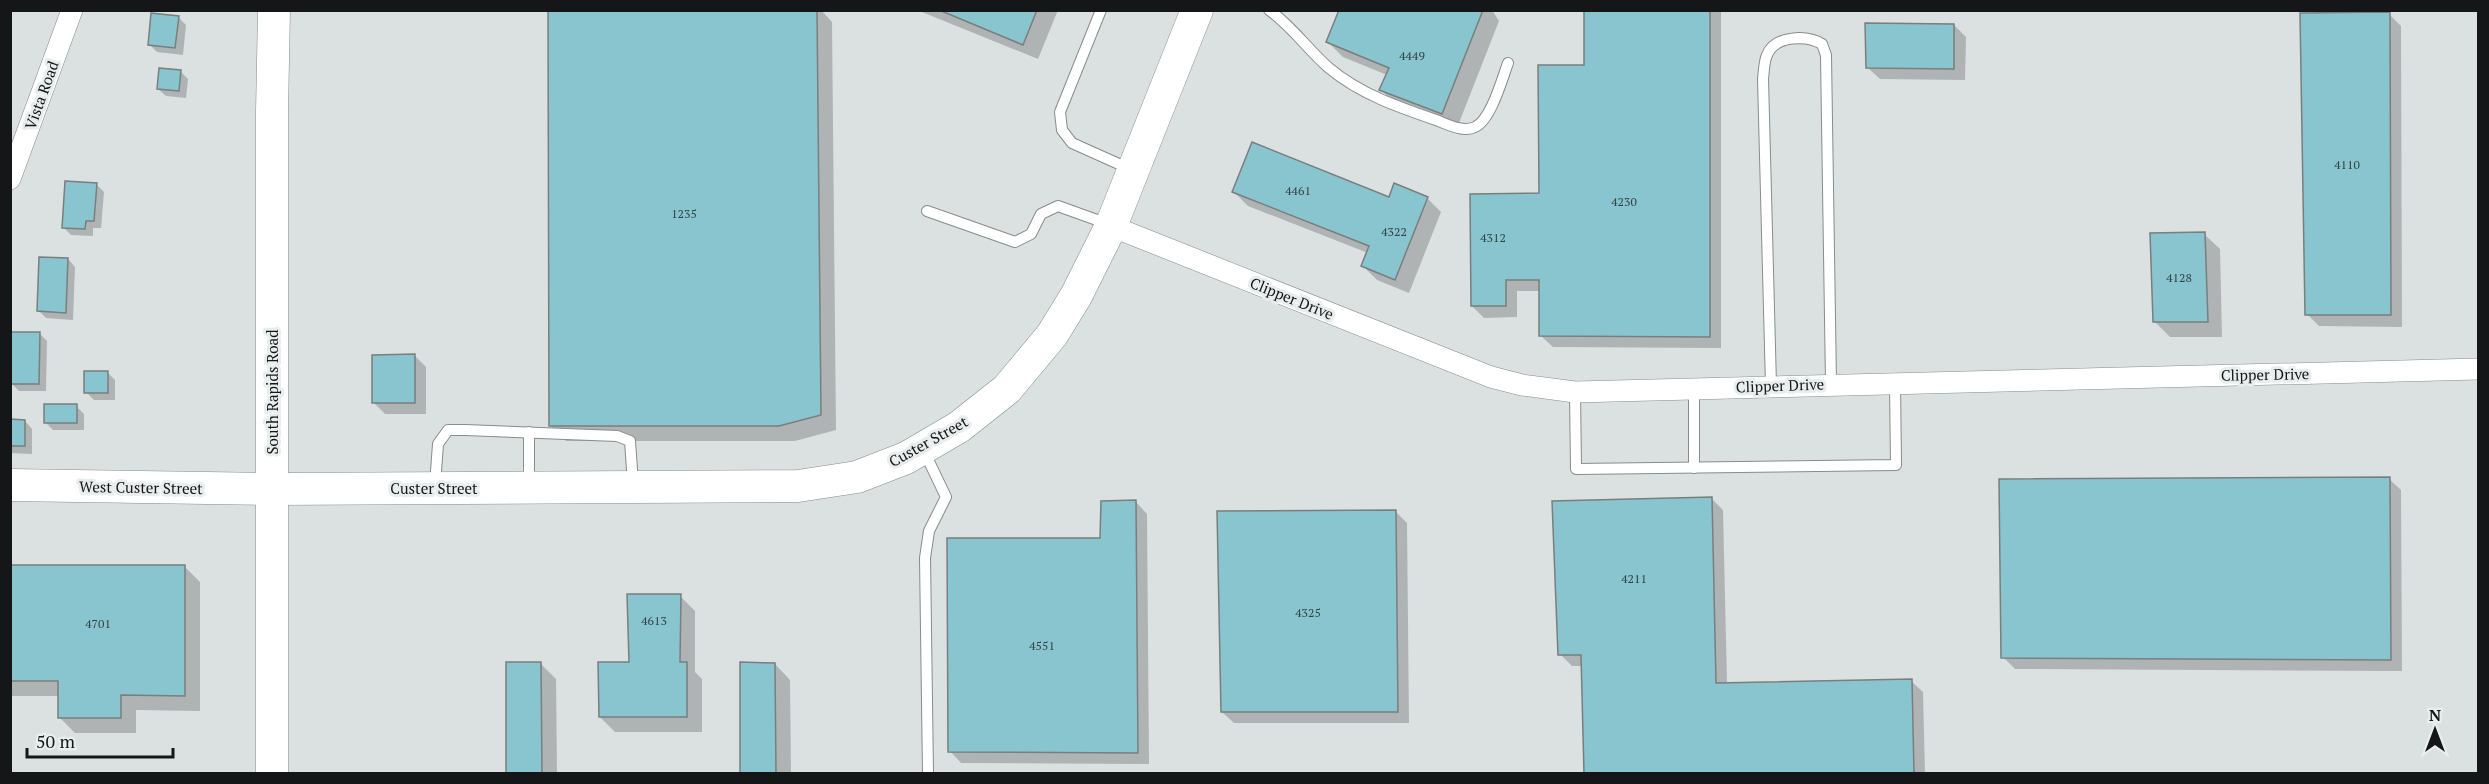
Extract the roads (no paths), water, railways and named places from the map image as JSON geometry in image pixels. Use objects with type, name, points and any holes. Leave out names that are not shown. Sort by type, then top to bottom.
[{"type":"street","name":"Vista Road","points":[[10,179],[72,10]]},
{"type":"street","name":"South Rapids Road","points":[[272,774],[274,10]]},
{"type":"street","name":"Custer Street","points":[[272,489],[798,486],[857,477],[906,458],[959,427],[1007,389],[1052,335],[1076,296],[1111,226],[1193,12]]},
{"type":"street","name":"Clipper Drive","points":[[1111,226],[1491,377],[1522,385],[1575,392],[2478,369]]},
{"type":"street","name":"West Custer Street","points":[[10,485],[272,489]]},
{"type":"lane","points":[[1101,10],[1060,112],[1062,130],[1072,143],[1133,170]]},
{"type":"lane","points":[[1269,10],[1345,81],[1389,104],[1460,129],[1476,127],[1483,122],[1508,63]]},
{"type":"lane","points":[[1771,386],[1763,79],[1767,55],[1775,45],[1802,38],[1815,39],[1822,44],[1826,55],[1831,384]]},
{"type":"lane","points":[[927,211],[1016,242],[1031,234],[1041,214],[1058,206],[1111,226]]},
{"type":"lane","points":[[1575,392],[1576,469],[1896,465],[1895,383]]},
{"type":"lane","points":[[1694,388],[1694,468]]},
{"type":"lane","points":[[435,488],[438,444],[448,430],[617,436],[630,441],[633,486]]},
{"type":"lane","points":[[529,432],[529,488]]},
{"type":"lane","points":[[923,448],[946,497],[929,531],[925,558],[928,774]]}]
